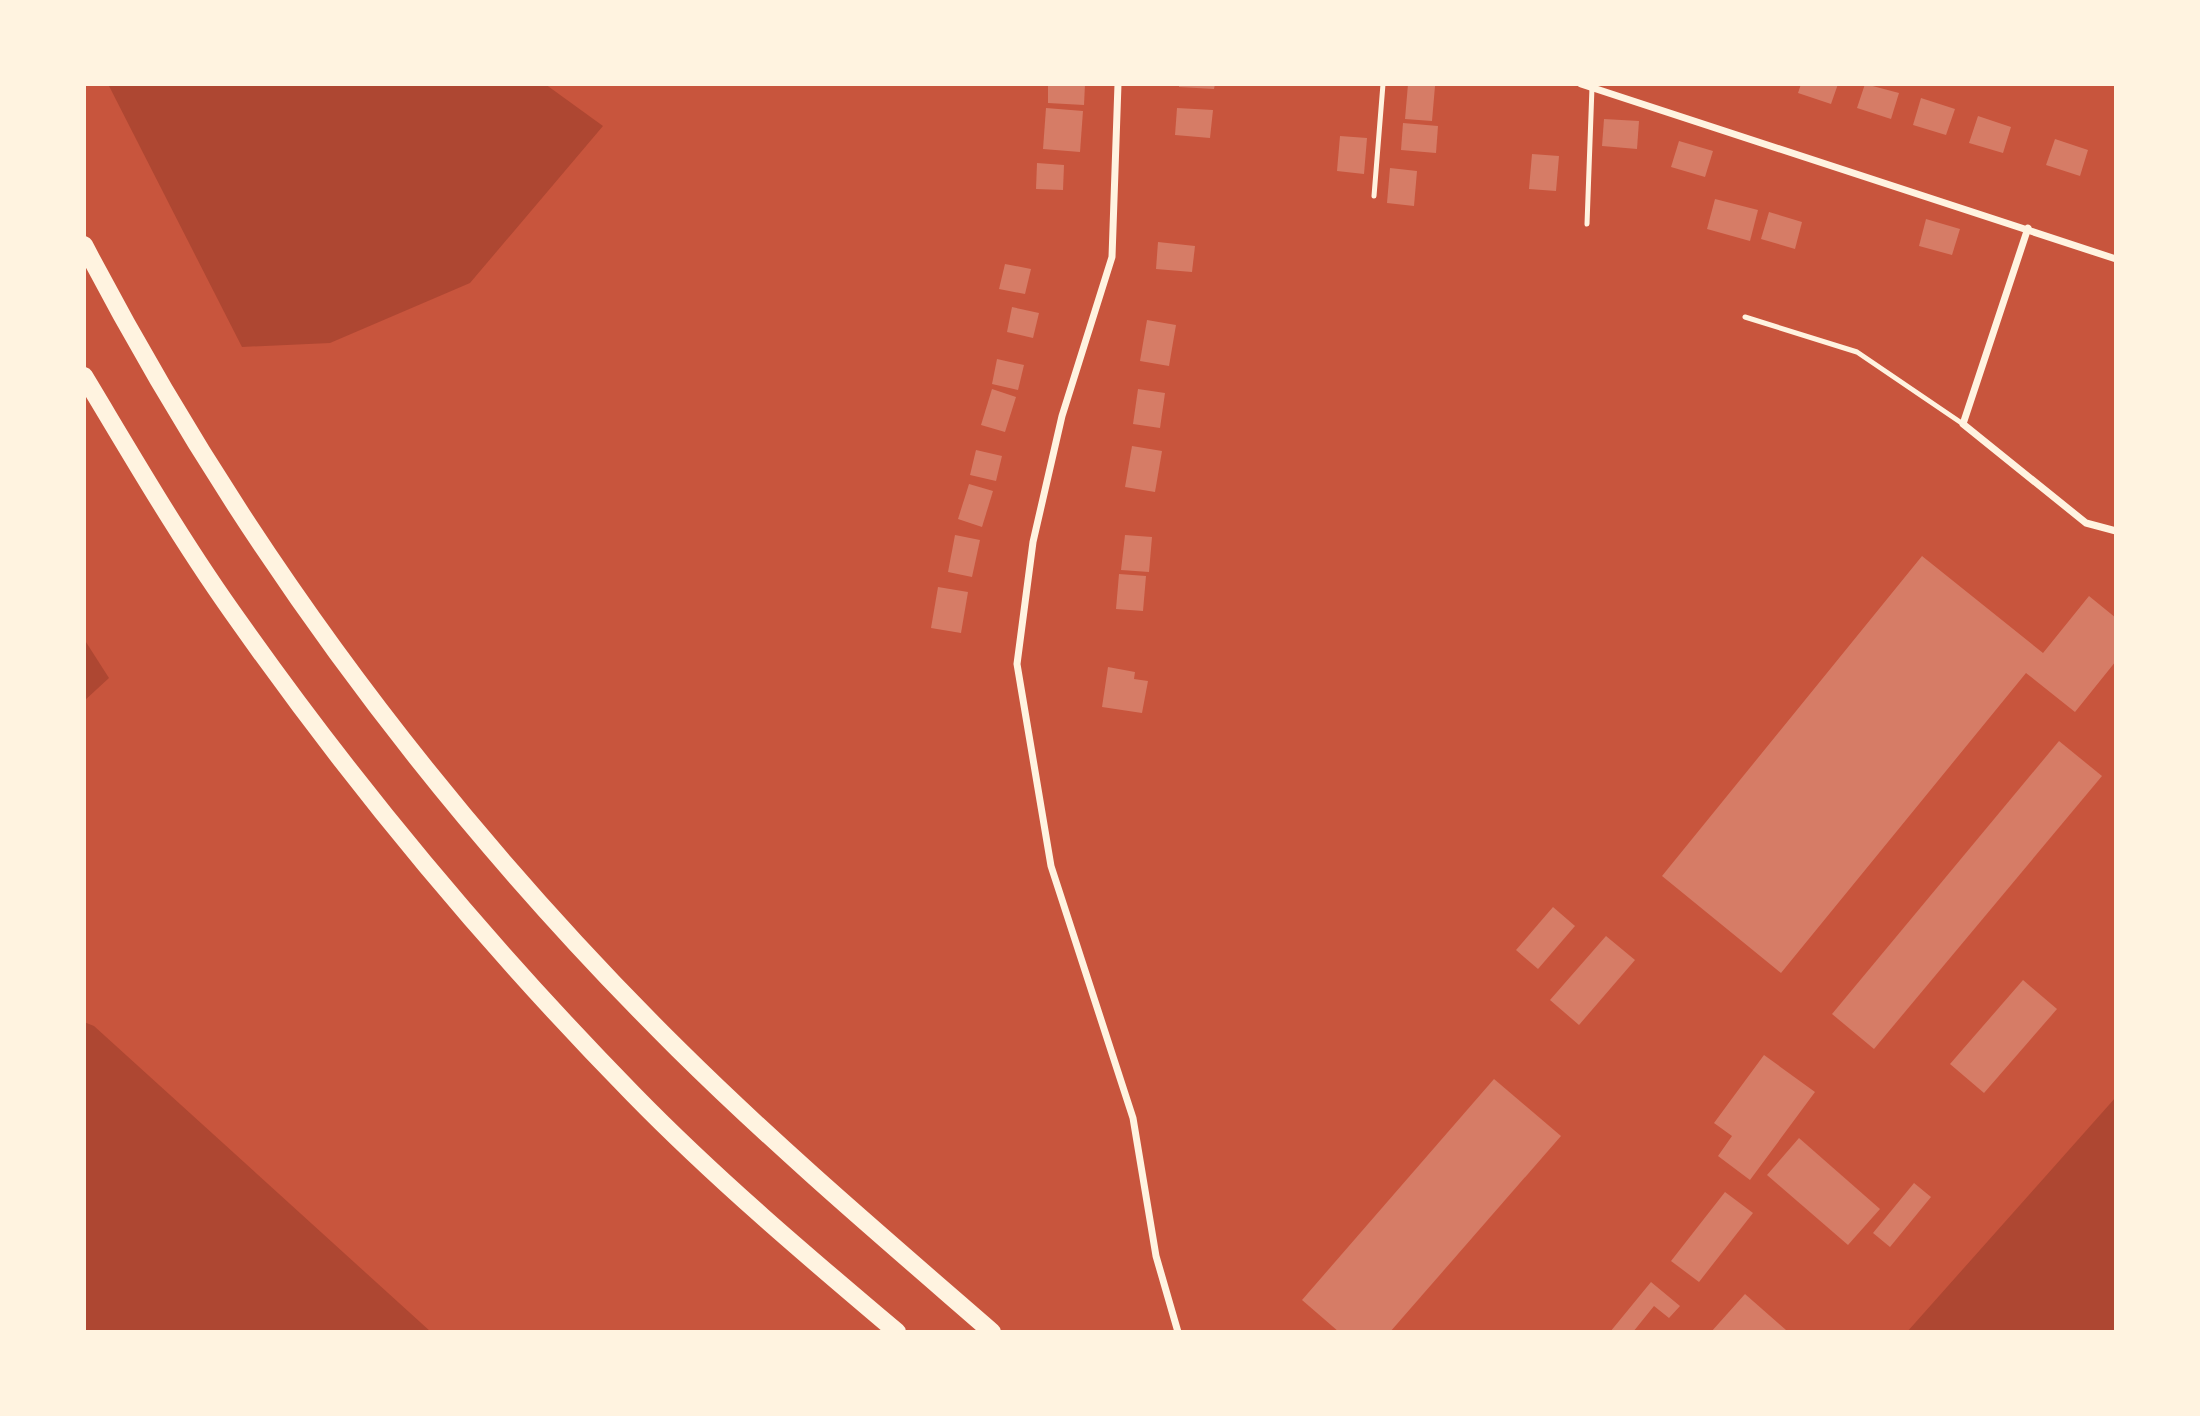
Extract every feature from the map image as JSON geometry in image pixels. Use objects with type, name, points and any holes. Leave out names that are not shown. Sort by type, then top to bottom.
[{"type":"main road","points":[[84,245],[151,367],[279,573],[428,774],[549,914],[677,1048],[807,1171],[992,1332]]},
{"type":"main road","points":[[84,376],[238,621],[378,807],[506,959],[635,1096],[800,1250],[897,1332]]},
{"type":"street","points":[[1118,84],[1112,257],[1062,416],[1033,542],[1017,664],[1051,866],[1133,1118],[1156,1256],[1178,1332]]},
{"type":"street","points":[[1581,84],[2028,228],[2116,259]]},
{"type":"street","points":[[2028,228],[1963,424],[2086,523],[2116,531]]},
{"type":"lane","points":[[1374,196],[1383,84]]},
{"type":"lane","points":[[1587,224],[1592,88]]},
{"type":"lane","points":[[1745,317],[1857,352],[1963,424]]},
{"type":"shaded area","points":[[108,84],[545,84],[603,126],[470,283],[330,343],[242,347]]},
{"type":"shaded area","points":[[84,639],[109,678],[84,701]]},
{"type":"shaded area","points":[[84,1022],[94,1026],[431,1332],[84,1332]]},
{"type":"shaded area","points":[[2116,1097],[2116,1332],[1907,1332]]},
{"type":"building","points":[[1048,84],[1085,84],[1084,105],[1048,103]]},
{"type":"building","points":[[1179,84],[1215,84],[1214,89],[1179,87]]},
{"type":"building","points":[[1408,84],[1435,86],[1432,121],[1405,119]]},
{"type":"building","points":[[1801,84],[1838,84],[1831,104],[1798,93]]},
{"type":"building","points":[[1865,84],[1899,93],[1891,119],[1857,108]]},
{"type":"building","points":[[1921,98],[1955,109],[1946,135],[1913,125]]},
{"type":"building","points":[[1046,108],[1083,111],[1080,152],[1043,149]]},
{"type":"building","points":[[1177,108],[1213,110],[1210,138],[1175,135]]},
{"type":"building","points":[[1978,116],[2011,127],[2003,153],[1969,143]]},
{"type":"building","points":[[1604,119],[1639,121],[1637,149],[1602,146]]},
{"type":"building","points":[[1403,123],[1438,126],[1436,153],[1401,150]]},
{"type":"building","points":[[1340,136],[1367,138],[1364,174],[1337,171]]},
{"type":"building","points":[[2055,139],[2088,150],[2080,176],[2046,165]]},
{"type":"building","points":[[1679,141],[1713,151],[1705,177],[1671,167]]},
{"type":"building","points":[[1532,154],[1559,156],[1556,191],[1529,189]]},
{"type":"building","points":[[1037,163],[1064,165],[1063,190],[1036,189]]},
{"type":"building","points":[[1390,168],[1417,171],[1414,206],[1387,203]]},
{"type":"building","points":[[1715,199],[1758,210],[1750,241],[1707,229]]},
{"type":"building","points":[[1769,212],[1802,222],[1795,249],[1761,239]]},
{"type":"building","points":[[1926,219],[1960,229],[1952,255],[1919,246]]},
{"type":"building","points":[[1158,242],[1195,246],[1192,272],[1156,269]]},
{"type":"building","points":[[1005,264],[1031,269],[1025,294],[999,289]]},
{"type":"building","points":[[1012,307],[1039,313],[1033,338],[1007,332]]},
{"type":"building","points":[[1147,320],[1176,325],[1169,366],[1140,361]]},
{"type":"building","points":[[997,359],[1024,365],[1018,390],[992,384]]},
{"type":"building","points":[[992,389],[1016,397],[1005,432],[981,425]]},
{"type":"building","points":[[1138,389],[1165,393],[1160,428],[1133,424]]},
{"type":"building","points":[[1132,446],[1162,451],[1155,492],[1125,487]]},
{"type":"building","points":[[976,450],[1002,456],[996,481],[970,475]]},
{"type":"building","points":[[969,484],[993,491],[982,527],[958,519]]},
{"type":"building","points":[[955,535],[980,540],[972,577],[948,572]]},
{"type":"building","points":[[1125,535],[1152,537],[1149,572],[1121,570]]},
{"type":"building","points":[[1922,556],[2043,653],[2089,596],[2116,618],[2116,661],[2075,712],[2026,673],[1781,973],[1662,876]]},
{"type":"building","points":[[1119,574],[1146,576],[1143,611],[1116,609]]},
{"type":"building","points":[[938,587],[968,592],[961,633],[931,628]]},
{"type":"building","points":[[1108,667],[1135,672],[1134,679],[1148,681],[1142,713],[1102,707]]},
{"type":"building","points":[[2059,741],[2102,776],[1874,1049],[1832,1014]]},
{"type":"building","points":[[1553,907],[1575,926],[1538,969],[1516,950]]},
{"type":"building","points":[[1606,936],[1635,960],[1579,1025],[1550,1000]]},
{"type":"building","points":[[2023,980],[2057,1009],[1984,1093],[1950,1064]]},
{"type":"building","points":[[1764,1055],[1815,1092],[1750,1180],[1718,1156],[1732,1136],[1714,1123]]},
{"type":"building","points":[[1494,1079],[1561,1136],[1390,1332],[1339,1332],[1302,1300]]},
{"type":"building","points":[[1799,1138],[1880,1209],[1848,1245],[1767,1175]]},
{"type":"building","points":[[1914,1183],[1931,1197],[1890,1247],[1873,1233]]},
{"type":"building","points":[[1725,1192],[1753,1213],[1699,1282],[1671,1261]]},
{"type":"building","points":[[1651,1282],[1680,1306],[1669,1318],[1654,1306],[1633,1332],[1610,1332]]},
{"type":"building","points":[[1745,1294],[1786,1330],[1711,1332]]}]
